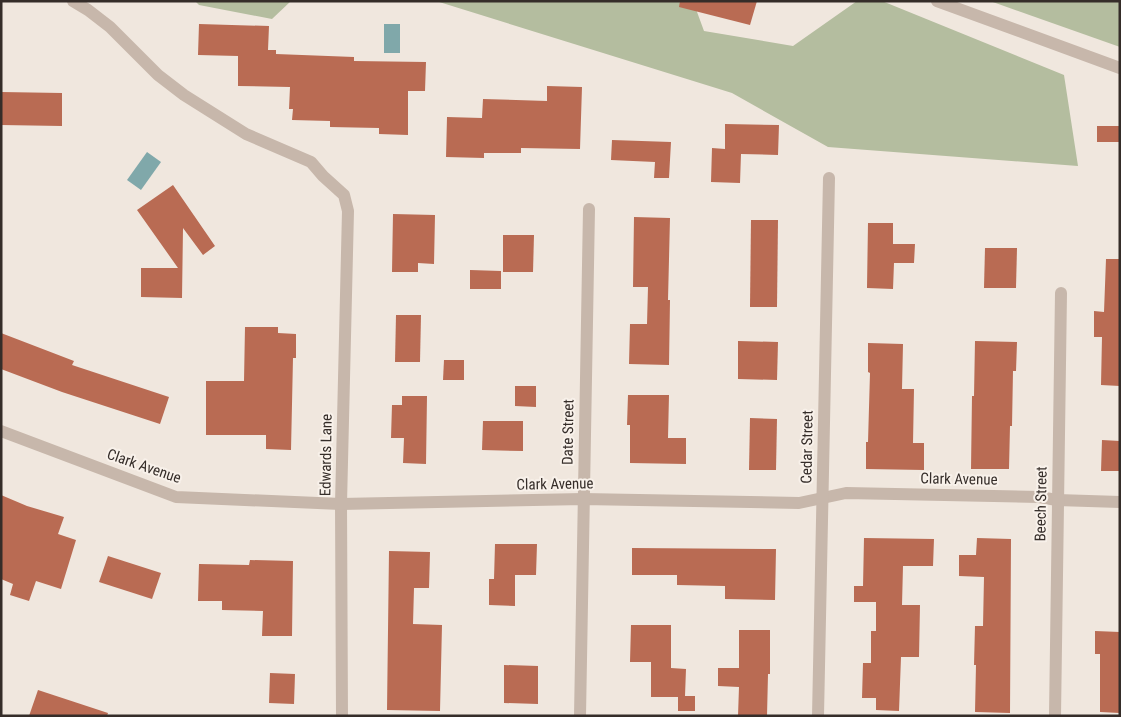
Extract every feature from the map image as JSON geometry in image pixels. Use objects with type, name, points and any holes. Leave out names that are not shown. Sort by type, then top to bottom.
[{"type":"street","name":"Edwards Lane","points":[[73,1],[110,27],[158,75],[184,95],[246,134],[311,162],[344,195],[348,211],[342,504],[342,716]]},
{"type":"street","points":[[937,1],[1120,68]]},
{"type":"street","name":"Cedar Street","points":[[818,716],[829,178]]},
{"type":"street","name":"Date Street","points":[[580,716],[589,209]]},
{"type":"street","name":"Beech Street","points":[[1055,716],[1061,293]]},
{"type":"street","name":"Clark Avenue","points":[[1,431],[176,497],[342,504],[583,500],[798,503],[846,493],[1039,497],[1057,500],[1120,502]]},
{"type":"green space","points":[[195,1],[291,1],[272,19],[199,5]]},
{"type":"green space","points":[[436,1],[693,1],[704,31],[793,46],[857,1],[882,1],[1064,75],[1078,166],[828,147],[732,93]]},
{"type":"green space","points":[[990,1],[1120,1],[1120,47]]},
{"type":"water","points":[[384,24],[400,24],[400,53],[384,53]]},
{"type":"water","points":[[147,152],[161,162],[141,190],[127,180]]},
{"type":"building","points":[[680,1],[757,1],[750,25],[679,7]]},
{"type":"building","points":[[199,24],[269,26],[268,50],[276,50],[276,54],[354,57],[354,61],[426,62],[425,91],[408,91],[408,135],[379,134],[379,128],[330,127],[330,121],[292,120],[293,109],[289,109],[290,87],[238,86],[238,56],[198,55]]},
{"type":"building","points":[[547,86],[582,87],[580,149],[521,148],[521,153],[484,153],[484,158],[446,157],[447,117],[482,118],[483,99],[547,101]]},
{"type":"building","points":[[1,92],[62,93],[62,126],[1,125]]},
{"type":"building","points":[[725,124],[779,125],[778,155],[741,154],[740,183],[711,182],[712,148],[725,149]]},
{"type":"building","points":[[1097,126],[1120,126],[1120,142],[1097,142]]},
{"type":"building","points":[[612,140],[671,142],[669,178],[654,178],[655,162],[611,160]]},
{"type":"building","points":[[173,185],[215,246],[203,255],[183,228],[182,298],[141,297],[141,268],[178,268],[137,210]]},
{"type":"building","points":[[393,214],[435,215],[434,264],[418,263],[418,272],[392,272]]},
{"type":"building","points":[[634,217],[670,218],[669,365],[629,364],[630,324],[647,324],[648,287],[633,287]]},
{"type":"building","points":[[751,220],[778,220],[777,307],[750,307]]},
{"type":"building","points":[[868,223],[893,223],[893,244],[915,244],[914,263],[894,263],[893,289],[867,288]]},
{"type":"building","points":[[503,235],[534,235],[533,272],[503,272]]},
{"type":"building","points":[[985,248],[1017,248],[1016,288],[984,288]]},
{"type":"building","points":[[1106,259],[1120,259],[1120,386],[1101,385],[1102,337],[1094,337],[1094,311],[1104,312]]},
{"type":"building","points":[[470,270],[501,271],[501,289],[470,289]]},
{"type":"building","points":[[396,315],[421,315],[420,362],[395,362]]},
{"type":"building","points":[[245,327],[278,327],[278,333],[296,334],[296,358],[293,358],[291,450],[266,449],[266,435],[206,435],[206,381],[244,381]]},
{"type":"building","points":[[1,333],[74,361],[72,365],[169,397],[160,424],[62,392],[1,369]]},
{"type":"building","points":[[738,341],[778,342],[777,380],[738,379]]},
{"type":"building","points":[[975,341],[1017,342],[1016,371],[1013,371],[1009,469],[971,469]]},
{"type":"building","points":[[868,343],[903,344],[902,389],[914,389],[913,443],[924,443],[924,470],[866,469],[870,373],[868,372]]},
{"type":"building","points":[[444,360],[464,360],[464,380],[443,380]]},
{"type":"building","points":[[515,386],[536,386],[536,407],[515,406]]},
{"type":"building","points":[[628,395],[669,395],[668,438],[686,438],[686,464],[630,463],[630,425],[627,425]]},
{"type":"building","points":[[402,396],[427,396],[426,464],[403,463],[404,438],[391,438],[392,405],[402,405]]},
{"type":"building","points":[[750,418],[777,419],[776,470],[749,470]]},
{"type":"building","points":[[483,421],[523,421],[523,451],[482,450]]},
{"type":"building","points":[[1102,440],[1120,441],[1120,471],[1101,471]]},
{"type":"building","points":[[1,495],[27,506],[64,517],[58,534],[76,540],[61,589],[36,581],[29,601],[10,595],[13,584],[1,579]]},
{"type":"building","points":[[864,538],[934,539],[933,566],[903,566],[902,605],[920,605],[919,657],[901,657],[899,711],[876,710],[876,698],[862,698],[863,663],[871,663],[871,631],[876,631],[876,602],[854,602],[854,586],[863,586]]},
{"type":"building","points":[[977,538],[1011,539],[1010,713],[975,712],[975,626],[983,626],[984,577],[959,576],[959,555],[976,555]]},
{"type":"building","points":[[495,544],[537,544],[536,575],[515,575],[515,606],[489,605],[489,579],[494,579]]},
{"type":"building","points":[[632,548],[776,549],[775,600],[725,599],[725,586],[677,585],[677,575],[632,575]]},
{"type":"building","points":[[389,551],[430,552],[429,588],[414,588],[413,624],[442,625],[440,711],[387,710]]},
{"type":"building","points":[[108,556],[161,573],[152,599],[99,582]]},
{"type":"building","points":[[250,560],[293,561],[292,636],[262,636],[263,611],[222,610],[222,601],[198,601],[199,564],[249,565]]},
{"type":"building","points":[[631,625],[671,625],[671,668],[686,669],[685,696],[695,696],[695,711],[678,711],[678,697],[651,697],[651,662],[630,662]]},
{"type":"building","points":[[739,630],[770,630],[770,674],[768,674],[767,716],[738,716],[739,687],[718,686],[718,668],[739,668]]},
{"type":"building","points":[[1095,631],[1120,632],[1120,713],[1100,712],[1100,654],[1095,654]]},
{"type":"building","points":[[504,665],[538,666],[538,704],[504,703]]},
{"type":"building","points":[[270,673],[295,674],[294,704],[269,703]]},
{"type":"building","points":[[38,690],[108,713],[107,716],[29,716]]}]
